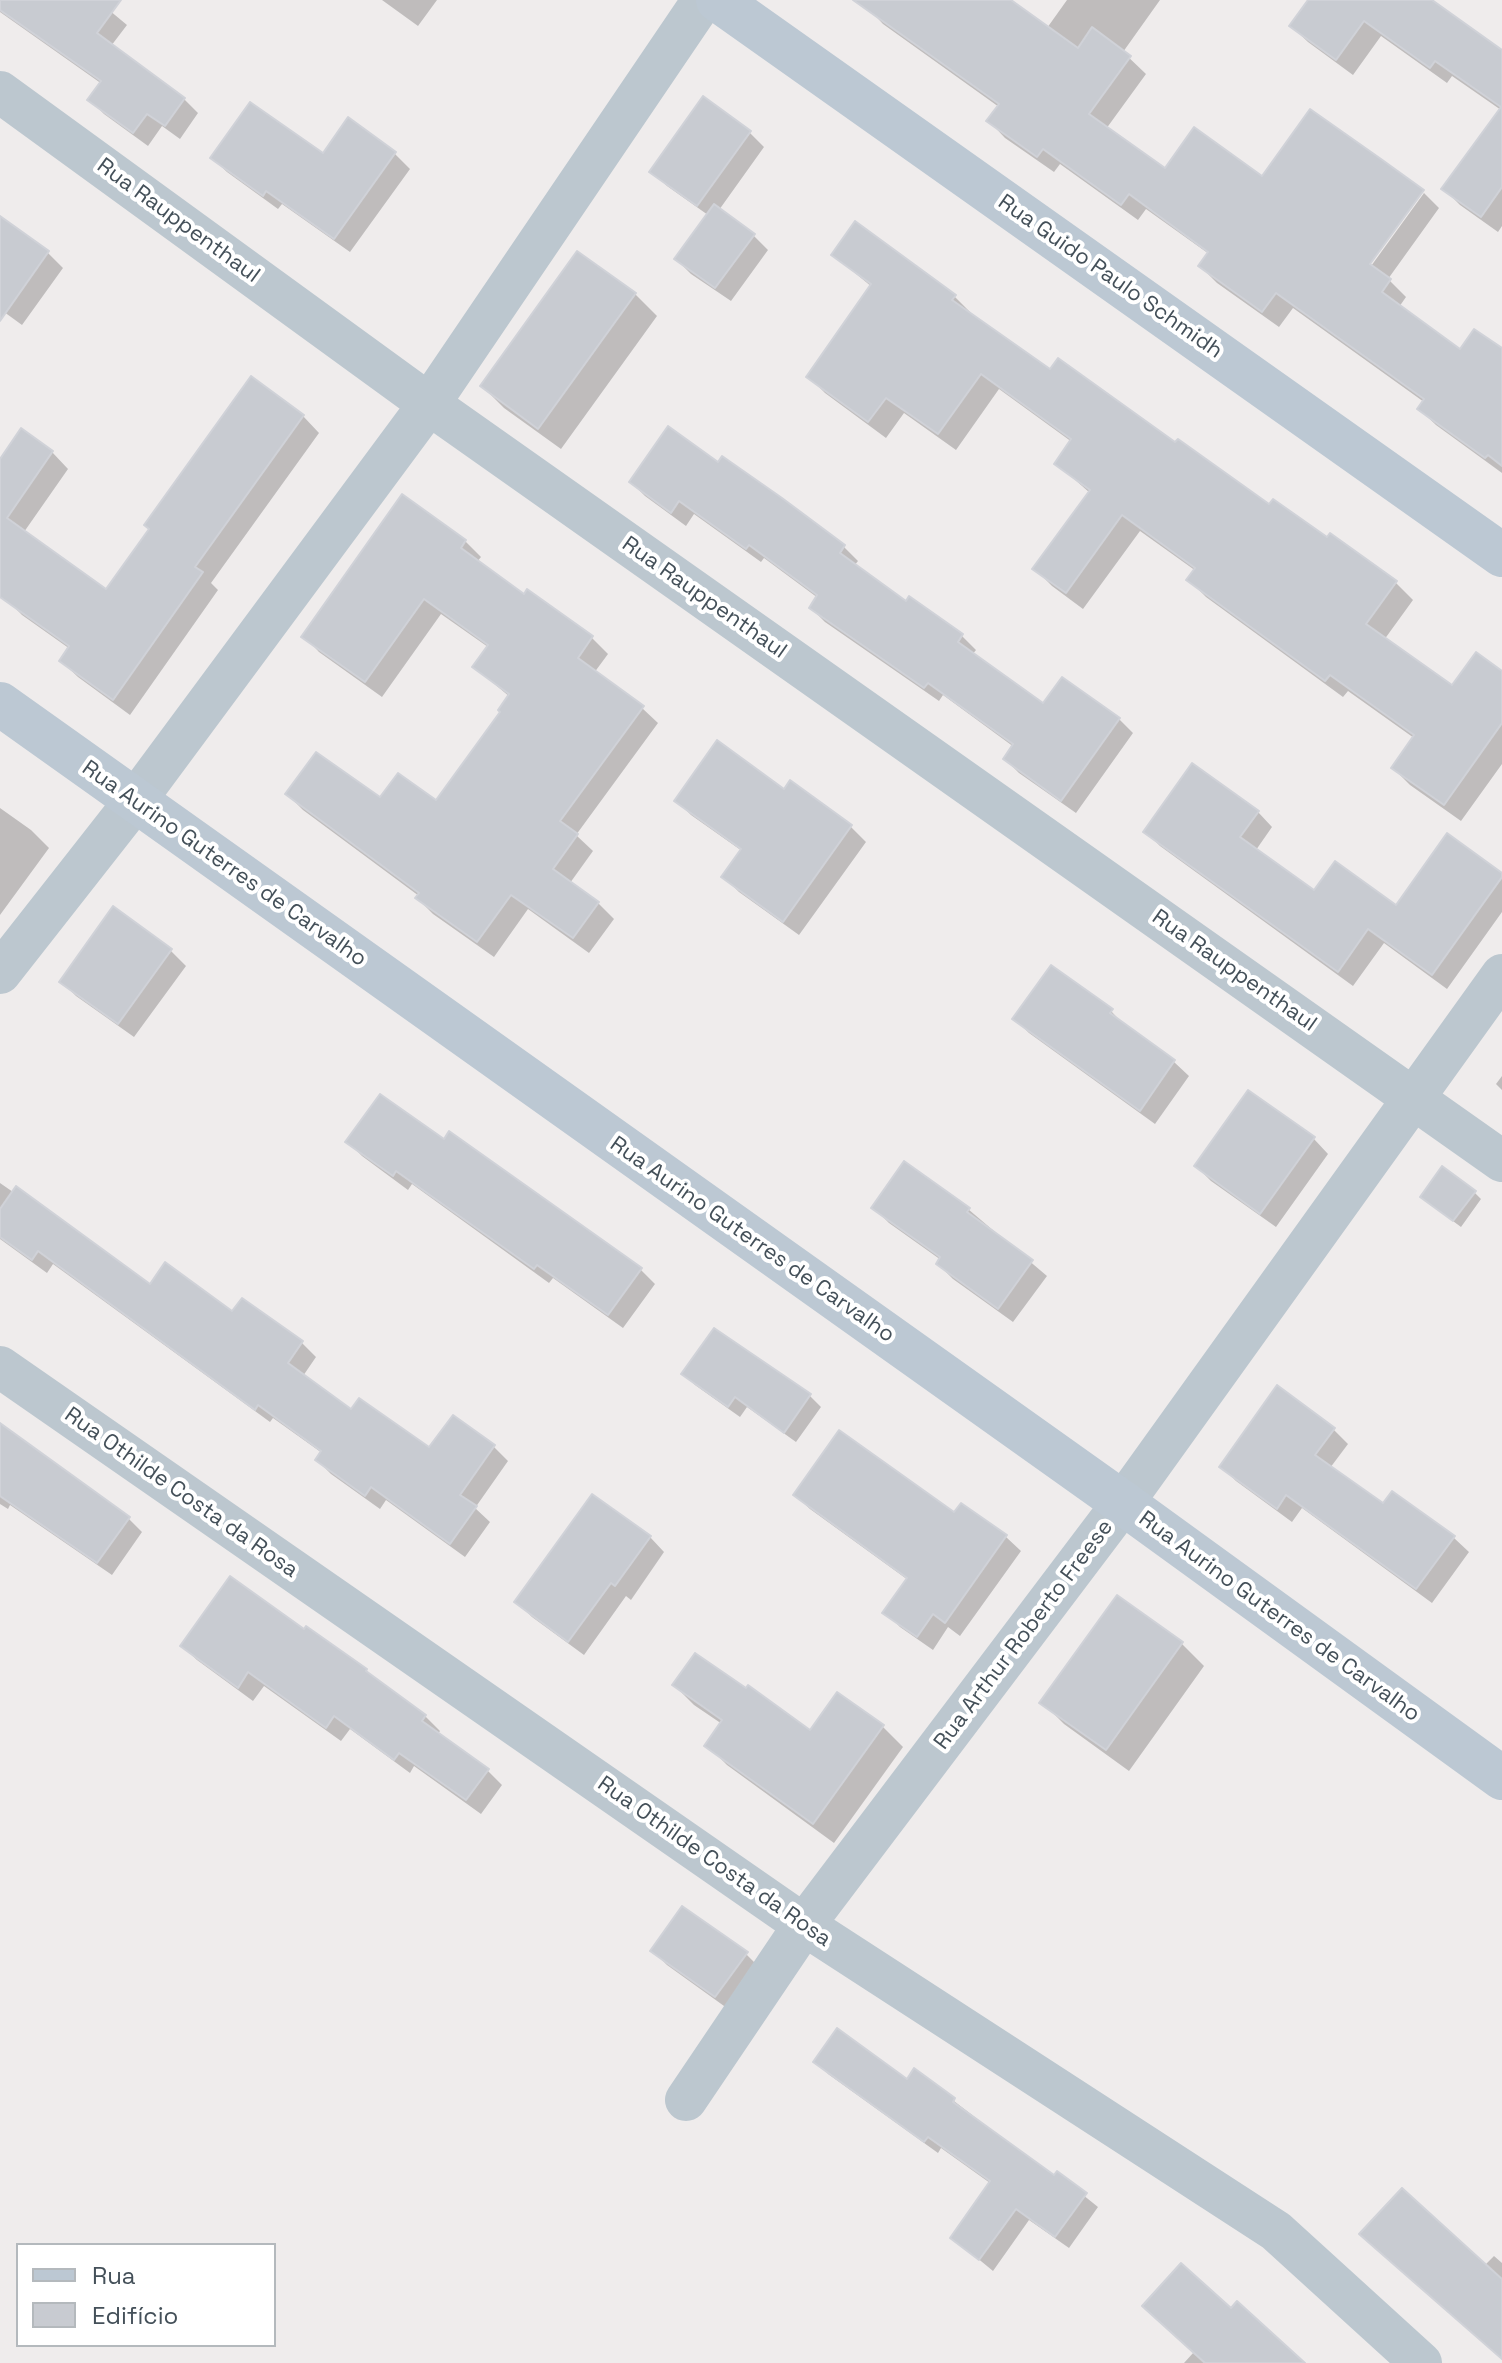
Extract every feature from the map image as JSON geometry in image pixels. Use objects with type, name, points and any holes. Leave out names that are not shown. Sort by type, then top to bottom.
[{"type":"street","points":[[0,973],[135,801],[429,404],[703,0]]},
{"type":"street","name":"Rua Guido Paulo Schmidh","points":[[718,0],[1502,555]]},
{"type":"street","name":"Rua Rauppenthaul","points":[[0,92],[429,404],[1502,1161]]},
{"type":"street","name":"Rua Aurino Guterres de Carvalho","points":[[0,704],[1123,1503],[1502,1778]]},
{"type":"street","name":"Rua Arthur Roberto Freese","points":[[686,2100],[804,1925],[1123,1503],[1502,975]]},
{"type":"street","name":"Rua Othilde Costa da Rosa","points":[[0,1367],[804,1925],[1276,2231],[1421,2363]]},
{"type":"building","points":[[0,0],[121,0],[97,33],[185,98],[165,126],[147,114],[133,133],[87,100],[101,81],[0,10]]},
{"type":"building","points":[[853,0],[1011,0],[1078,48],[1092,27],[1131,56],[1089,114],[1165,168],[1194,127],[1262,176],[1310,109],[1381,159],[1424,190],[1370,264],[1391,279],[1382,292],[1460,349],[1474,329],[1502,348],[1502,466],[1488,455],[1485,458],[1417,409],[1424,399],[1276,293],[1262,312],[1198,266],[1208,252],[1129,194],[1121,205],[1043,149],[1037,157],[986,121],[999,104]]},
{"type":"building","points":[[1308,0],[1432,0],[1502,50],[1502,187],[1481,217],[1441,189],[1501,107],[1435,61],[1430,68],[1364,21],[1336,60],[1289,26]]},
{"type":"building","points":[[703,96],[751,131],[697,206],[649,172]]},
{"type":"building","points":[[250,102],[323,153],[348,117],[396,152],[334,239],[266,191],[263,196],[210,158]]},
{"type":"building","points":[[714,204],[755,234],[715,288],[674,259]]},
{"type":"building","points":[[0,216],[49,251],[0,321]]},
{"type":"building","points":[[855,221],[956,295],[952,300],[1050,369],[1058,358],[1175,442],[1178,439],[1269,504],[1273,499],[1327,537],[1330,533],[1397,581],[1366,624],[1452,685],[1476,652],[1502,671],[1502,723],[1444,805],[1391,768],[1414,735],[1330,675],[1325,681],[1186,580],[1195,568],[1122,515],[1066,593],[1032,569],[1090,490],[1054,464],[1071,439],[981,374],[938,434],[886,398],[868,422],[806,377],[871,284],[831,255]]},
{"type":"building","points":[[577,251],[636,293],[538,429],[480,386]]},
{"type":"building","points":[[251,376],[304,415],[195,567],[203,572],[113,700],[59,661],[69,646],[0,597],[0,459],[21,428],[53,451],[7,518],[106,589],[149,529],[144,525]]},
{"type":"building","points":[[668,426],[718,462],[722,456],[782,498],[845,545],[840,553],[906,601],[909,596],[963,634],[958,642],[1043,703],[1062,677],[1120,718],[1061,801],[1003,759],[1013,744],[928,683],[924,688],[809,608],[817,595],[749,545],[746,549],[679,501],[671,513],[629,482]]},
{"type":"building","points":[[402,494],[466,540],[461,548],[524,594],[527,589],[593,636],[578,658],[644,706],[560,821],[578,834],[553,869],[599,902],[573,938],[511,895],[477,942],[415,898],[419,893],[285,794],[316,752],[380,797],[398,773],[436,800],[500,712],[498,710],[509,694],[472,667],[488,645],[424,599],[365,682],[301,637]]},
{"type":"building","points":[[717,740],[784,789],[790,780],[852,825],[783,922],[721,877],[741,849],[674,801]]},
{"type":"building","points":[[1192,763],[1259,811],[1240,837],[1314,890],[1335,861],[1396,905],[1447,833],[1502,873],[1502,877],[1432,975],[1368,929],[1338,972],[1143,832]]},
{"type":"building","points":[[113,906],[172,949],[118,1024],[59,982]]},
{"type":"building","points":[[1051,965],[1113,1009],[1110,1013],[1175,1060],[1140,1111],[1012,1019]]},
{"type":"building","points":[[1248,1090],[1315,1137],[1260,1214],[1194,1166]]},
{"type":"building","points":[[380,1094],[444,1139],[449,1131],[642,1268],[608,1315],[537,1265],[534,1269],[396,1171],[393,1176],[345,1142]]},
{"type":"building","points":[[904,1161],[970,1208],[967,1212],[1033,1260],[998,1309],[936,1264],[940,1257],[871,1208]]},
{"type":"building","points":[[1442,1166],[1476,1191],[1453,1221],[1420,1197]]},
{"type":"building","points":[[16,1186],[150,1284],[165,1262],[232,1311],[242,1298],[303,1341],[288,1363],[351,1409],[359,1398],[429,1447],[453,1415],[495,1445],[460,1495],[477,1506],[450,1544],[371,1487],[365,1496],[315,1460],[321,1451],[258,1405],[255,1410],[38,1251],[32,1260],[0,1237],[0,1209]]},
{"type":"building","points":[[714,1328],[811,1394],[784,1433],[735,1397],[728,1407],[681,1374]]},
{"type":"building","points":[[1277,1385],[1335,1428],[1315,1455],[1383,1503],[1392,1491],[1455,1536],[1416,1589],[1286,1495],[1277,1509],[1219,1467]]},
{"type":"building","points":[[0,1423],[130,1517],[97,1563],[0,1496]]},
{"type":"building","points":[[839,1430],[954,1512],[961,1503],[1007,1535],[945,1623],[933,1614],[917,1637],[882,1613],[907,1578],[793,1495]]},
{"type":"building","points":[[592,1494],[651,1536],[615,1586],[611,1583],[568,1642],[514,1602]]},
{"type":"building","points":[[230,1576],[367,1669],[426,1715],[422,1721],[489,1769],[466,1800],[399,1753],[394,1760],[334,1716],[326,1728],[248,1672],[238,1688],[180,1646]]},
{"type":"building","points":[[1117,1595],[1183,1642],[1106,1750],[1039,1703]]},
{"type":"building","points":[[695,1653],[746,1688],[748,1685],[810,1730],[837,1692],[884,1725],[813,1824],[704,1746],[722,1720],[672,1685]]},
{"type":"building","points":[[682,1906],[748,1952],[715,1997],[650,1951]]},
{"type":"building","points":[[837,2028],[907,2079],[914,2068],[955,2098],[953,2102],[1054,2175],[1057,2171],[1087,2193],[1055,2237],[1016,2209],[979,2260],[950,2238],[990,2181],[928,2137],[924,2142],[813,2062]]},
{"type":"building","points":[[1402,2188],[1502,2279],[1502,2359],[1359,2234]]},
{"type":"building","points":[[1181,2263],[1231,2308],[1237,2301],[1305,2363],[1205,2363],[1142,2306]]}]
